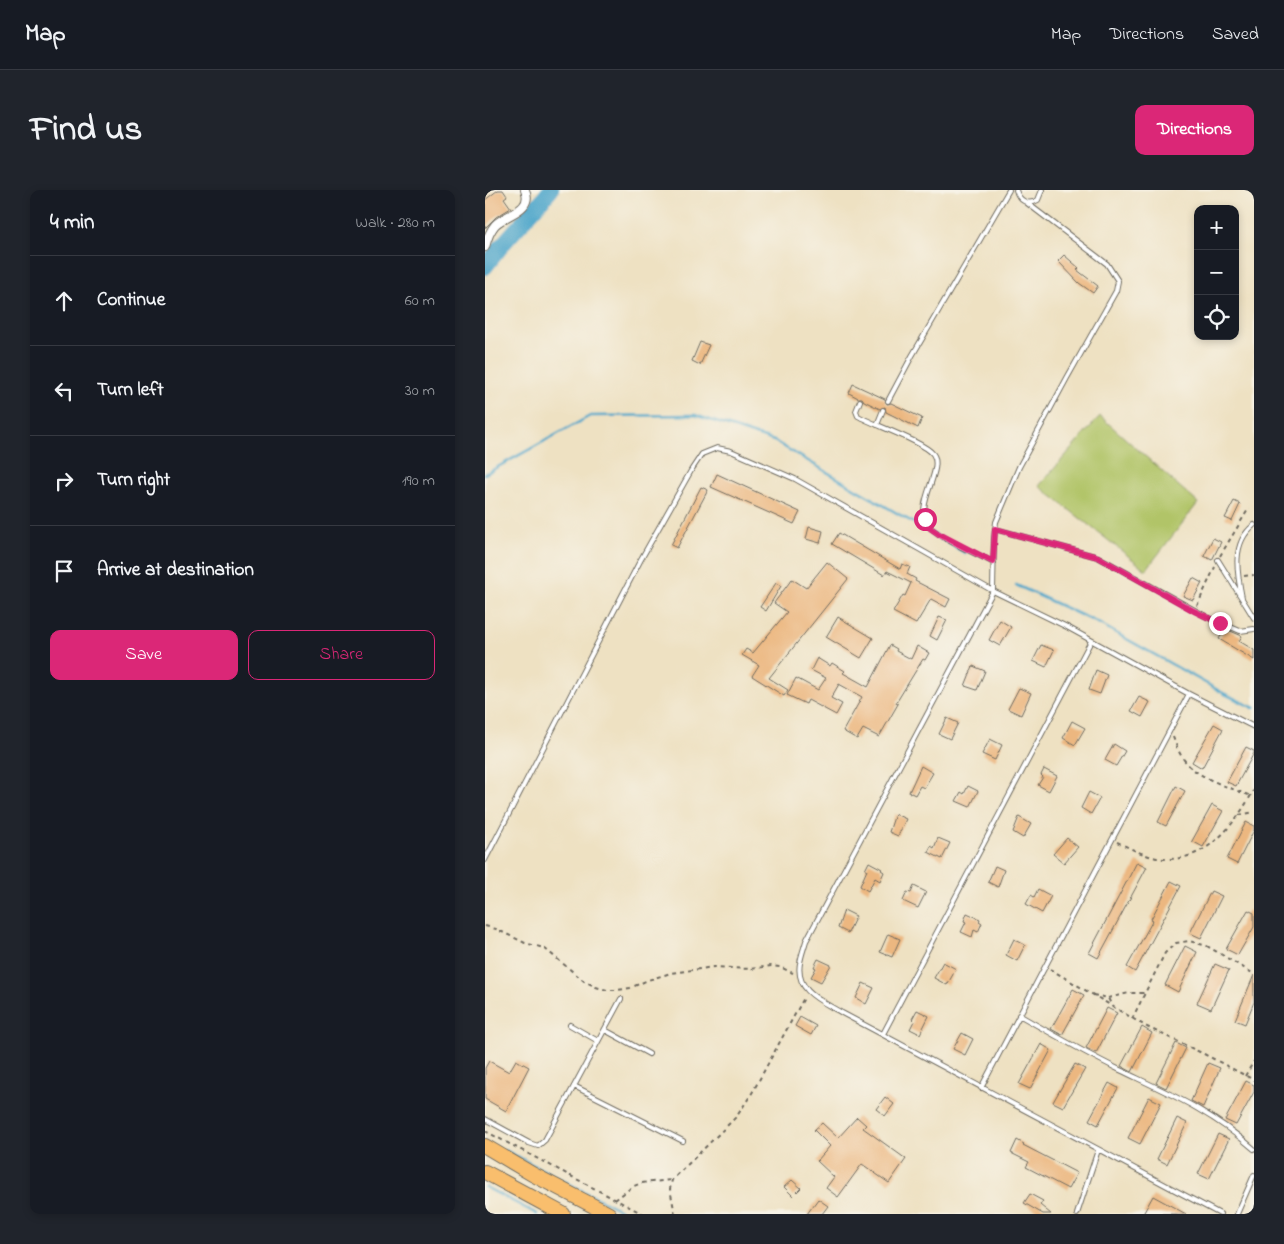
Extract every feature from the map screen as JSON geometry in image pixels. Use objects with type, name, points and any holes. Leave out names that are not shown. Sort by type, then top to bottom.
[{"type":"highway","points":[[485,1146],[532,1174],[609,1214]]},
{"type":"highway","points":[[485,1172],[563,1214]]},
{"type":"street","points":[[485,247],[490,232],[495,226],[502,219],[524,206],[528,201],[525,190]]},
{"type":"lane","points":[[888,401],[1009,190]]},
{"type":"lane","points":[[1016,190],[1020,199],[1107,264],[1118,281],[1116,291],[1019,467],[995,529],[993,590],[806,941],[799,964],[800,976],[807,992],[842,1013],[1220,1214]]},
{"type":"lane","points":[[1027,203],[1038,200],[1043,191]]},
{"type":"lane","points":[[860,401],[856,410],[858,416],[915,443],[934,455],[935,468],[927,494],[925,511],[925,519],[930,528],[993,562]]},
{"type":"lane","points":[[877,425],[883,410]]},
{"type":"lane","points":[[485,860],[640,561],[702,454],[717,448],[731,451],[795,480],[993,590],[1067,627],[1189,694],[1254,727]]},
{"type":"lane","points":[[1242,598],[1237,557],[1239,546],[1244,536],[1254,525]]},
{"type":"lane","points":[[995,529],[1098,557],[1207,617],[1240,631],[1254,629]]},
{"type":"lane","points":[[1218,560],[1254,618]]},
{"type":"lane","points":[[1247,607],[1254,604]]},
{"type":"lane","points":[[883,1034],[1091,641]]},
{"type":"lane","points":[[981,1088],[1189,694]]},
{"type":"lane","points":[[485,1119],[529,1143],[538,1146],[545,1140],[621,999]]},
{"type":"lane","points":[[1019,1015],[1087,1053],[1187,1102],[1234,1131],[1254,1148]]},
{"type":"lane","points":[[570,1025],[598,1041]]},
{"type":"lane","points":[[605,1030],[649,1054]]},
{"type":"lane","points":[[575,1086],[683,1141]]},
{"type":"lane","points":[[1077,1214],[1098,1150]]},
{"type":"lane","points":[[1237,1214],[1254,1175]]},
{"type":"path","points":[[1238,577],[1254,575]]},
{"type":"path","points":[[1170,729],[1182,756],[1195,771],[1251,796]]},
{"type":"path","points":[[1111,839],[1158,858],[1189,855],[1209,846],[1227,830],[1254,790]]},
{"type":"path","points":[[1238,815],[1254,812]]},
{"type":"path","points":[[485,926],[496,929],[525,944],[544,948],[584,980],[596,987],[607,990],[631,988],[648,980],[671,973],[714,967],[750,969],[771,966],[780,967],[800,976]]},
{"type":"path","points":[[1132,1019],[1165,953],[1176,944],[1189,941],[1207,946],[1254,974]]},
{"type":"path","points":[[1045,966],[1132,1019],[1254,1080]]},
{"type":"path","points":[[675,1214],[670,1189],[672,1180],[737,1116],[807,992]]},
{"type":"path","points":[[1090,994],[1108,998],[1129,993],[1146,993]]},
{"type":"path","points":[[1108,998],[1113,1008]]},
{"type":"path","points":[[1245,1076],[1254,1061]]},
{"type":"path","points":[[485,1130],[643,1214]]},
{"type":"path","points":[[615,1200],[632,1187],[641,1183],[672,1180]]},
{"type":"green space","points":[[1100,416],[1198,503],[1146,570],[1039,486]]},
{"type":"building","points":[[498,190],[503,190],[507,196],[504,198],[511,208],[496,217],[485,228],[485,200]]},
{"type":"building","points":[[1064,255],[1079,268],[1077,270],[1098,286],[1093,293],[1079,283],[1058,261]]},
{"type":"building","points":[[700,342],[709,345],[700,365],[692,361]]},
{"type":"building","points":[[853,384],[885,399],[887,404],[891,403],[922,418],[918,428],[886,412],[885,407],[880,409],[864,401],[862,398],[849,393]]},
{"type":"building","points":[[717,474],[800,512],[794,524],[711,487]]},
{"type":"building","points":[[701,487],[708,490],[677,548],[671,545]]},
{"type":"building","points":[[1234,501],[1240,504],[1232,521],[1225,518]]},
{"type":"building","points":[[809,527],[823,531],[820,543],[806,539]]},
{"type":"building","points":[[839,533],[900,569],[902,564],[910,567],[907,574],[916,579],[915,581],[950,599],[946,607],[931,599],[916,624],[893,612],[903,595],[905,596],[911,583],[887,571],[884,575],[832,544]]},
{"type":"building","points":[[1213,538],[1221,542],[1212,560],[1204,556]]},
{"type":"building","points":[[827,562],[848,579],[769,678],[788,690],[784,696],[752,676],[759,665],[742,655],[746,649],[753,653],[787,612],[774,603],[792,579],[806,588]]},
{"type":"building","points":[[1193,578],[1202,583],[1193,600],[1183,596]]},
{"type":"building","points":[[776,583],[781,586],[766,611],[760,607]]},
{"type":"building","points":[[838,617],[873,638],[861,658],[826,637]]},
{"type":"building","points":[[939,617],[947,620],[937,640],[930,636]]},
{"type":"building","points":[[1000,620],[1011,627],[1000,646],[989,640]]},
{"type":"building","points":[[1214,624],[1242,636],[1239,641],[1254,650],[1254,660],[1219,639],[1223,632],[1212,627]]},
{"type":"building","points":[[890,645],[897,649],[896,651],[911,659],[917,646],[929,653],[925,660],[923,659],[896,703],[898,704],[879,737],[863,729],[857,739],[843,731],[862,697],[839,684],[831,698],[842,704],[836,715],[808,700],[806,704],[787,695],[796,678],[818,690],[826,678],[811,670],[817,658],[830,666],[832,663],[845,671],[843,673],[868,687]]},
{"type":"building","points":[[1041,645],[1054,650],[1046,667],[1033,661]]},
{"type":"building","points":[[973,666],[985,671],[977,690],[965,686]]},
{"type":"building","points":[[1096,670],[1107,675],[1100,694],[1089,690]]},
{"type":"building","points":[[1019,688],[1031,693],[1021,715],[1008,709]]},
{"type":"building","points":[[1139,697],[1150,702],[1142,717],[1131,711]]},
{"type":"building","points":[[947,718],[958,723],[950,739],[939,734]]},
{"type":"building","points":[[1072,721],[1085,728],[1075,745],[1063,738]]},
{"type":"building","points":[[1214,724],[1223,729],[1202,768],[1192,762]]},
{"type":"building","points":[[990,739],[1002,745],[995,760],[982,754]]},
{"type":"building","points":[[1114,744],[1125,751],[1116,766],[1105,760]]},
{"type":"building","points":[[1246,747],[1254,751],[1254,753],[1236,786],[1227,782]]},
{"type":"building","points":[[921,766],[933,773],[924,788],[920,786],[915,795],[909,792]]},
{"type":"building","points":[[1044,769],[1057,776],[1049,791],[1038,785],[1043,777],[1041,775]]},
{"type":"building","points":[[968,786],[978,791],[970,807],[956,801],[961,792],[964,794]]},
{"type":"building","points":[[1176,786],[1185,791],[1166,826],[1158,822]]},
{"type":"building","points":[[1089,792],[1100,798],[1091,814],[1081,808]]},
{"type":"building","points":[[1212,805],[1223,811],[1203,847],[1192,841]]},
{"type":"building","points":[[895,814],[906,819],[898,836],[889,832]]},
{"type":"building","points":[[1019,817],[1031,824],[1023,838],[1013,832]]},
{"type":"building","points":[[1246,822],[1254,826],[1254,830],[1237,864],[1227,859]]},
{"type":"building","points":[[938,838],[950,843],[942,859],[928,852],[931,846],[934,848]]},
{"type":"building","points":[[1067,838],[1078,847],[1064,863],[1053,854]]},
{"type":"building","points":[[869,862],[884,872],[880,881],[875,878],[868,891],[860,886]]},
{"type":"building","points":[[1137,862],[1147,867],[1098,958],[1089,953]]},
{"type":"building","points":[[995,866],[1004,870],[998,887],[988,882]]},
{"type":"building","points":[[1171,881],[1181,886],[1135,972],[1127,967],[1153,920],[1151,919]]},
{"type":"building","points":[[914,886],[926,892],[918,908],[903,901],[907,892],[911,893]]},
{"type":"building","points":[[1038,889],[1051,896],[1042,913],[1026,904],[1031,895],[1034,897]]},
{"type":"building","points":[[1211,891],[1222,896],[1201,938],[1190,933]]},
{"type":"building","points":[[844,910],[856,916],[848,933],[838,928]]},
{"type":"building","points":[[1248,910],[1254,913],[1254,927],[1238,955],[1226,949]]},
{"type":"building","points":[[967,913],[980,919],[979,921],[982,923],[978,932],[974,930],[972,937],[961,932],[966,922],[964,921]]},
{"type":"building","points":[[888,934],[900,939],[892,957],[880,952]]},
{"type":"building","points":[[1014,939],[1025,945],[1017,961],[1006,955]]},
{"type":"building","points":[[1185,946],[1197,952],[1178,992],[1165,985]]},
{"type":"building","points":[[818,959],[831,965],[821,982],[811,977]]},
{"type":"building","points":[[943,962],[956,969],[947,985],[934,978]]},
{"type":"building","points":[[1215,964],[1229,970],[1211,1009],[1197,1003]]},
{"type":"building","points":[[1254,975],[1254,1002],[1245,1024],[1235,1020]]},
{"type":"building","points":[[863,983],[874,988],[866,1004],[856,998]]},
{"type":"building","points":[[1073,989],[1084,995],[1062,1035],[1051,1029]]},
{"type":"building","points":[[1107,1008],[1117,1013],[1096,1053],[1086,1048]]},
{"type":"building","points":[[917,1010],[929,1016],[920,1034],[910,1029],[914,1021],[912,1019]]},
{"type":"building","points":[[800,1017],[816,1026],[811,1035],[795,1026]]},
{"type":"building","points":[[1142,1027],[1152,1033],[1132,1072],[1121,1066]]},
{"type":"building","points":[[962,1033],[973,1039],[965,1055],[953,1049]]},
{"type":"building","points":[[1176,1043],[1186,1048],[1166,1088],[1156,1083]]},
{"type":"building","points":[[1041,1044],[1051,1050],[1030,1089],[1019,1084]]},
{"type":"building","points":[[516,1060],[529,1067],[506,1111],[485,1099],[485,1068],[489,1061],[509,1072]]},
{"type":"building","points":[[1208,1063],[1220,1068],[1203,1107],[1191,1101]]},
{"type":"building","points":[[1075,1064],[1085,1069],[1063,1107],[1053,1102]]},
{"type":"building","points":[[1246,1081],[1254,1085],[1254,1092],[1236,1125],[1225,1120]]},
{"type":"building","points":[[1109,1083],[1118,1088],[1098,1125],[1089,1120]]},
{"type":"building","points":[[885,1097],[894,1104],[885,1116],[876,1109]]},
{"type":"building","points":[[1149,1097],[1161,1103],[1140,1144],[1128,1138]]},
{"type":"building","points":[[857,1117],[866,1125],[863,1128],[906,1159],[889,1183],[862,1164],[838,1197],[826,1188],[834,1177],[817,1161],[830,1146],[814,1130],[822,1123],[838,1138]]},
{"type":"building","points":[[1177,1118],[1187,1123],[1167,1164],[1157,1159]]},
{"type":"building","points":[[1218,1134],[1229,1139],[1209,1179],[1198,1174]]},
{"type":"building","points":[[1017,1140],[1077,1173],[1068,1189],[1026,1167],[1029,1162],[1011,1153]]},
{"type":"building","points":[[792,1180],[801,1188],[793,1196],[784,1187]]},
{"type":"building","points":[[1030,1194],[1043,1201],[1040,1205],[1051,1214],[1043,1214],[1024,1203]]},
{"type":"building","points":[[1153,1196],[1186,1214],[1143,1214]]},
{"type":"building","points":[[818,1199],[828,1206],[822,1214],[807,1214]]},
{"type":"waterway","points":[[485,267],[551,190]]},
{"type":"waterway","points":[[485,474],[590,416],[695,415],[774,441],[965,553]]},
{"type":"waterway","points":[[1016,585],[1098,623],[1225,694],[1254,708]]},
{"type":"waterway","points":[[505,1150],[628,1214]]},
{"type":"waterway","points":[[485,1187],[537,1214]]},
{"type":"route","points":[[925,519],[930,528],[939,534],[993,562],[995,529],[1088,553],[1194,611],[1220,623]]}]
